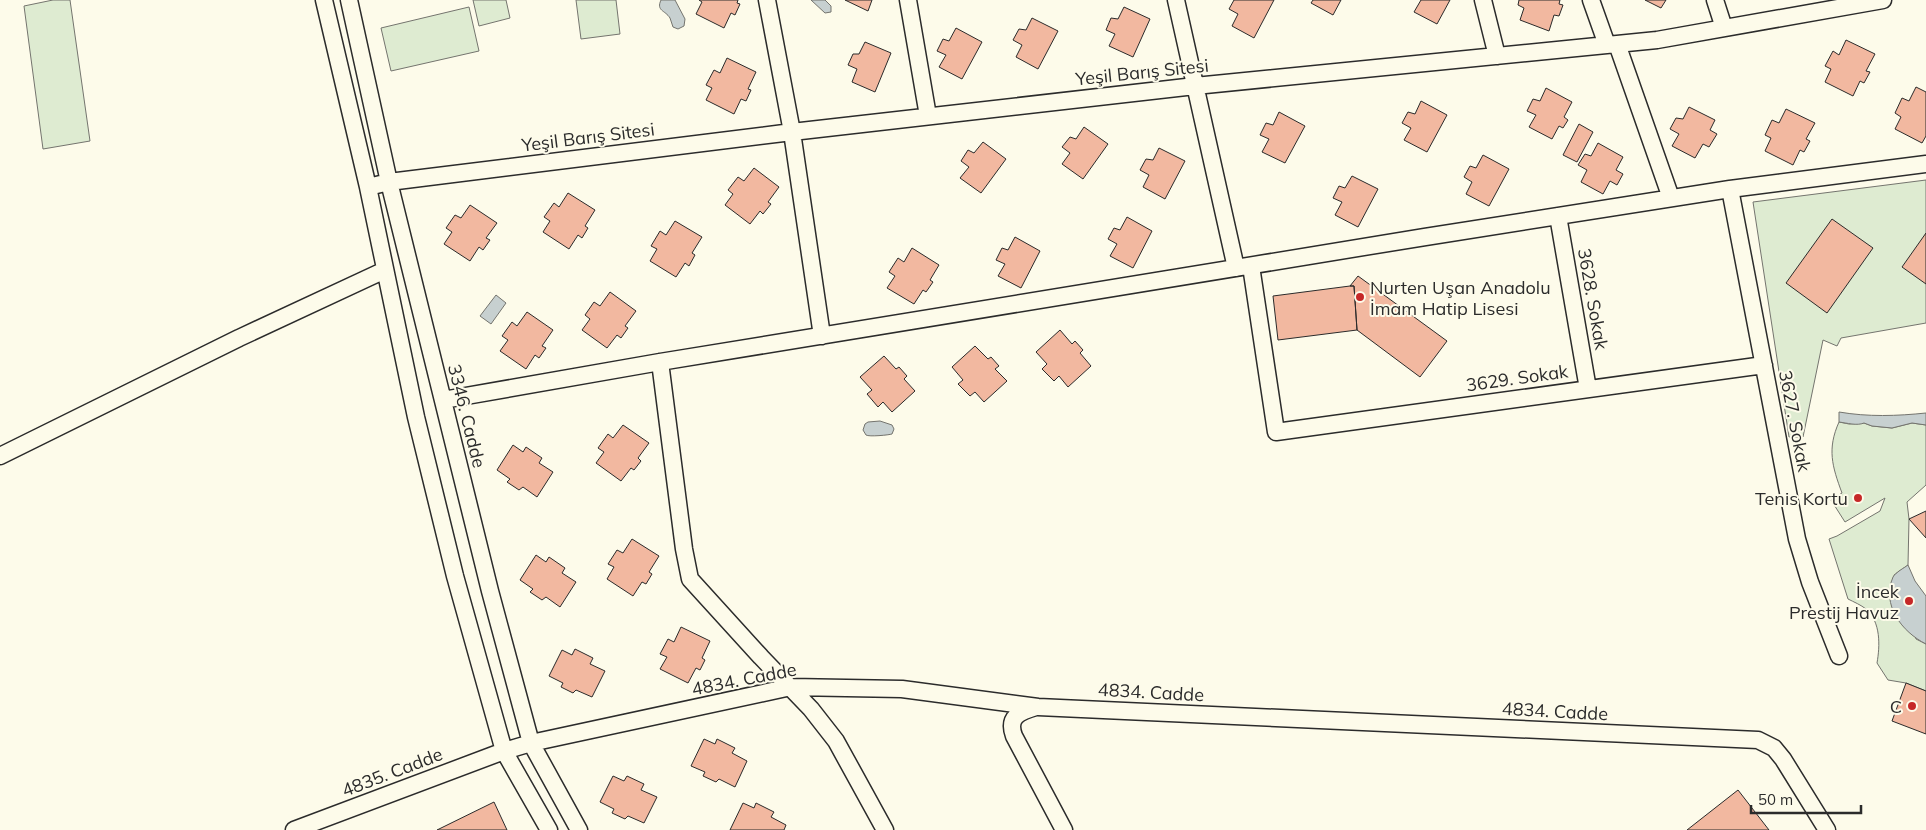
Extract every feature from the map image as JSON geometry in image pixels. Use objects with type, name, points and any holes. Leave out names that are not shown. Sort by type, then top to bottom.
[{"type":"street","points":[[324,0],[368,187],[416,417],[455,576],[504,751],[549,830]]},
{"type":"street","name":"3346. Cadde","points":[[349,0],[389,182],[490,592],[531,743],[579,830]]},
{"type":"street","points":[[767,0],[792,132],[822,336]]},
{"type":"street","points":[[908,0],[928,116]]},
{"type":"street","points":[[1176,0],[1195,86],[1243,267]]},
{"type":"street","points":[[1483,0],[1497,56]]},
{"type":"street","points":[[1591,0],[1612,44],[1671,198]]},
{"type":"street","points":[[1715,0],[1724,28]]},
{"type":"street","name":"Yeşil Barış Sitesi","points":[[368,187],[389,182],[928,116],[1195,86],[1657,40],[1883,0]]},
{"type":"street","points":[[443,400],[660,362],[1671,198],[1926,164]]},
{"type":"street","name":"3627. Sokak","points":[[1730,189],[1797,539],[1810,582],[1839,656]]},
{"type":"street","name":"3628. Sokak","points":[[1558,216],[1588,389]]},
{"type":"street","name":"3629. Sokak","points":[[1243,267],[1276,432],[1764,365]]},
{"type":"street","points":[[0,456],[239,338],[385,270]]},
{"type":"street","points":[[660,362],[684,549],[690,579],[761,657],[811,708],[836,741],[886,830]]},
{"type":"street","name":"4834. Cadde","points":[[504,751],[531,743],[791,687],[902,689],[1038,707],[1758,740],[1774,748],[1783,759],[1828,830]]},
{"type":"street","points":[[1038,707],[1021,711],[1014,718],[1011,728],[1064,830]]},
{"type":"street","name":"4835. Cadde","points":[[294,830],[504,751]]},
{"type":"green space","points":[[53,0],[70,0],[90,141],[43,149],[24,6]]},
{"type":"green space","points":[[473,0],[506,0],[510,18],[479,26]]},
{"type":"green space","points":[[576,0],[616,0],[620,34],[581,39]]},
{"type":"green space","points":[[469,7],[479,51],[391,71],[381,28]]},
{"type":"green space","points":[[1926,180],[1926,323],[1841,338],[1837,346],[1823,340],[1803,437],[1789,437],[1753,202]]},
{"type":"green space","points":[[1839,422],[1849,424],[1864,423],[1872,426],[1892,428],[1912,423],[1926,425],[1926,485],[1907,502],[1909,519],[1908,565],[1894,575],[1916,639],[1926,644],[1926,691],[1906,683],[1888,680],[1877,663],[1879,642],[1877,627],[1871,614],[1860,605],[1848,599],[1829,539],[1880,511],[1885,498],[1845,522],[1831,500],[1842,493],[1832,458],[1833,441]]},
{"type":"shaded area","points":[[661,0],[675,0],[685,19],[684,26],[678,29],[673,27],[668,15],[660,8]]},
{"type":"shaded area","points":[[811,0],[825,0],[831,6],[831,12],[825,13]]},
{"type":"shaded area","points":[[496,295],[506,303],[491,324],[480,316]]},
{"type":"shaded area","points":[[1839,412],[1882,416],[1926,413],[1926,425],[1912,423],[1892,428],[1872,426],[1864,423],[1849,424],[1839,422]]},
{"type":"shaded area","points":[[880,421],[892,425],[894,429],[892,434],[866,435],[863,430],[865,424]]},
{"type":"shaded area","name":"İncek Prestij Havuz","points":[[1908,565],[1915,581],[1926,596],[1926,644],[1917,639],[1902,625],[1892,607],[1890,587],[1893,577]]},
{"type":"building","points":[[699,0],[738,0],[737,3],[740,4],[735,15],[731,13],[724,28],[696,14],[702,2]]},
{"type":"building","points":[[845,0],[872,0],[868,11]]},
{"type":"building","points":[[1234,0],[1274,0],[1254,38],[1232,26],[1238,14],[1229,9]]},
{"type":"building","points":[[1313,0],[1341,0],[1333,15],[1311,3]]},
{"type":"building","points":[[1421,0],[1450,0],[1437,24],[1414,12]]},
{"type":"building","points":[[1519,0],[1560,0],[1559,4],[1563,5],[1559,16],[1554,15],[1549,31],[1520,20],[1524,8],[1518,5]]},
{"type":"building","points":[[1645,0],[1666,0],[1661,8]]},
{"type":"building","points":[[1124,7],[1150,19],[1133,57],[1109,46],[1115,34],[1106,30],[1111,18],[1118,19]]},
{"type":"building","points":[[1032,18],[1058,31],[1038,69],[1016,57],[1022,45],[1013,40],[1019,29],[1026,30]]},
{"type":"building","points":[[956,28],[982,42],[962,79],[939,67],[946,55],[937,51],[943,39],[949,41]]},
{"type":"building","points":[[1846,40],[1875,54],[1866,71],[1870,72],[1864,83],[1860,81],[1853,96],[1825,82],[1831,69],[1825,66],[1833,51],[1839,55]]},
{"type":"building","points":[[865,42],[891,53],[875,92],[852,82],[857,69],[848,65],[853,54],[859,54]]},
{"type":"building","points":[[727,58],[756,72],[748,89],[751,90],[746,101],[741,99],[734,114],[706,100],[712,88],[706,85],[714,70],[720,73]]},
{"type":"building","points":[[1916,87],[1926,92],[1926,136],[1922,143],[1895,129],[1901,117],[1895,113],[1902,98],[1909,101]]},
{"type":"building","points":[[1546,88],[1572,102],[1564,117],[1568,120],[1563,128],[1559,126],[1552,139],[1529,127],[1536,115],[1527,111],[1533,99],[1540,101]]},
{"type":"building","points":[[1421,101],[1447,115],[1427,152],[1404,140],[1411,128],[1402,123],[1408,112],[1415,114]]},
{"type":"building","points":[[1689,107],[1715,120],[1710,130],[1717,134],[1709,147],[1703,144],[1695,158],[1672,146],[1679,134],[1670,129],[1676,118],[1683,119]]},
{"type":"building","points":[[1786,109],[1815,123],[1806,139],[1810,141],[1804,152],[1800,150],[1793,165],[1765,151],[1771,138],[1765,135],[1772,120],[1779,123]]},
{"type":"building","points":[[1279,112],[1305,126],[1285,163],[1262,152],[1269,139],[1260,135],[1266,123],[1273,125]]},
{"type":"building","points":[[1579,124],[1593,132],[1577,162],[1563,155]]},
{"type":"building","points":[[1084,127],[1108,144],[1083,179],[1062,164],[1070,153],[1062,147],[1070,137],[1076,139]]},
{"type":"building","points":[[983,142],[1006,159],[981,193],[960,178],[969,167],[961,161],[968,150],[974,153]]},
{"type":"building","points":[[1598,143],[1623,157],[1616,170],[1623,174],[1617,185],[1610,181],[1603,194],[1581,182],[1587,170],[1578,165],[1585,154],[1591,156]]},
{"type":"building","points":[[1159,148],[1185,161],[1165,199],[1143,187],[1149,175],[1140,170],[1146,159],[1153,160]]},
{"type":"building","points":[[1483,155],[1509,169],[1489,206],[1466,194],[1472,182],[1464,177],[1470,166],[1476,168]]},
{"type":"building","points":[[754,168],[779,187],[768,202],[771,204],[763,214],[760,211],[750,224],[725,205],[733,194],[728,190],[738,177],[744,181]]},
{"type":"building","points":[[1352,176],[1378,189],[1358,227],[1335,215],[1342,202],[1333,198],[1339,186],[1345,188]]},
{"type":"building","points":[[568,193],[595,210],[585,226],[588,228],[582,238],[578,235],[569,249],[543,232],[550,221],[544,217],[554,203],[559,207]]},
{"type":"building","points":[[470,205],[497,223],[486,238],[490,240],[483,250],[479,247],[470,261],[444,244],[452,232],[446,228],[455,215],[461,218]]},
{"type":"building","points":[[1127,217],[1152,231],[1133,268],[1110,256],[1117,244],[1108,239],[1114,228],[1120,230]]},
{"type":"building","points":[[1832,219],[1873,248],[1827,313],[1786,283]]},
{"type":"building","points":[[675,221],[702,237],[692,253],[695,255],[689,266],[685,263],[676,277],[650,261],[657,249],[651,246],[660,231],[666,235]]},
{"type":"building","points":[[1926,233],[1926,284],[1902,267]]},
{"type":"building","points":[[1015,237],[1040,251],[1021,288],[998,276],[1005,264],[996,260],[1002,248],[1008,250]]},
{"type":"building","points":[[912,248],[939,265],[930,280],[933,282],[926,292],[923,290],[914,304],[887,288],[895,276],[889,272],[898,258],[904,262]]},
{"type":"building","points":[[1358,276],[1447,341],[1420,377],[1357,330],[1354,286],[1350,286]]},
{"type":"building","points":[[1354,286],[1357,330],[1278,340],[1273,296]]},
{"type":"building","points":[[610,292],[636,311],[625,326],[628,328],[621,338],[617,335],[607,348],[582,330],[590,319],[585,315],[594,302],[600,306]]},
{"type":"building","points":[[527,312],[553,330],[542,346],[546,348],[539,358],[535,355],[526,369],[500,351],[508,340],[502,336],[512,322],[517,326]]},
{"type":"building","points":[[1060,330],[1072,344],[1075,341],[1083,350],[1080,353],[1091,366],[1068,387],[1059,376],[1054,381],[1042,369],[1047,364],[1036,352]]},
{"type":"building","points":[[975,346],[988,359],[991,357],[999,366],[995,369],[1007,381],[984,402],[975,392],[970,396],[958,384],[963,380],[952,367]]},
{"type":"building","points":[[884,356],[896,369],[899,367],[907,376],[904,379],[915,391],[892,412],[883,402],[878,407],[867,394],[872,390],[860,377]]},
{"type":"building","points":[[623,425],[649,443],[638,458],[641,461],[634,470],[631,468],[621,481],[596,463],[604,452],[598,448],[608,434],[613,438]]},
{"type":"building","points":[[513,445],[523,452],[526,447],[542,458],[539,463],[553,472],[537,497],[523,487],[519,490],[507,482],[510,479],[497,470]]},
{"type":"building","points":[[1926,511],[1926,538],[1909,519]]},
{"type":"building","points":[[632,539],[659,556],[649,572],[652,574],[646,584],[642,582],[633,596],[607,579],[614,567],[608,564],[617,550],[623,553]]},
{"type":"building","points":[[536,555],[546,562],[549,557],[565,568],[562,573],[576,582],[560,607],[546,597],[542,600],[530,592],[533,589],[520,580]]},
{"type":"building","points":[[681,627],[710,641],[702,658],[705,660],[700,670],[696,668],[688,683],[660,669],[667,657],[660,654],[668,639],[674,642]]},
{"type":"building","points":[[575,649],[593,658],[590,664],[605,671],[592,697],[576,690],[573,693],[561,687],[563,683],[549,676],[562,650],[572,655]]},
{"type":"building","name":"C","points":[[1906,683],[1926,691],[1926,734],[1892,721]]},
{"type":"building","points":[[704,739],[715,744],[717,739],[735,748],[732,753],[747,761],[735,787],[719,779],[716,782],[703,776],[705,772],[691,766]]},
{"type":"building","points":[[613,776],[624,781],[627,776],[644,784],[641,790],[657,797],[644,823],[628,816],[625,819],[612,813],[614,809],[600,802]]},
{"type":"building","points":[[1738,790],[1769,830],[1687,830]]},
{"type":"building","points":[[494,802],[507,830],[437,830]]},
{"type":"building","points":[[743,803],[754,808],[756,803],[774,812],[771,817],[786,825],[784,830],[730,830]]},
{"type":"place","name":"Nurten Uşan Anadolu İmam Hatip Lisesi","points":[[1360,297]]},
{"type":"place","name":"Tenis Kortu","points":[[1858,498]]},
{"type":"place","name":"İncek Prestij Havuz","points":[[1909,601]]},
{"type":"place","name":"C","points":[[1912,706]]}]
